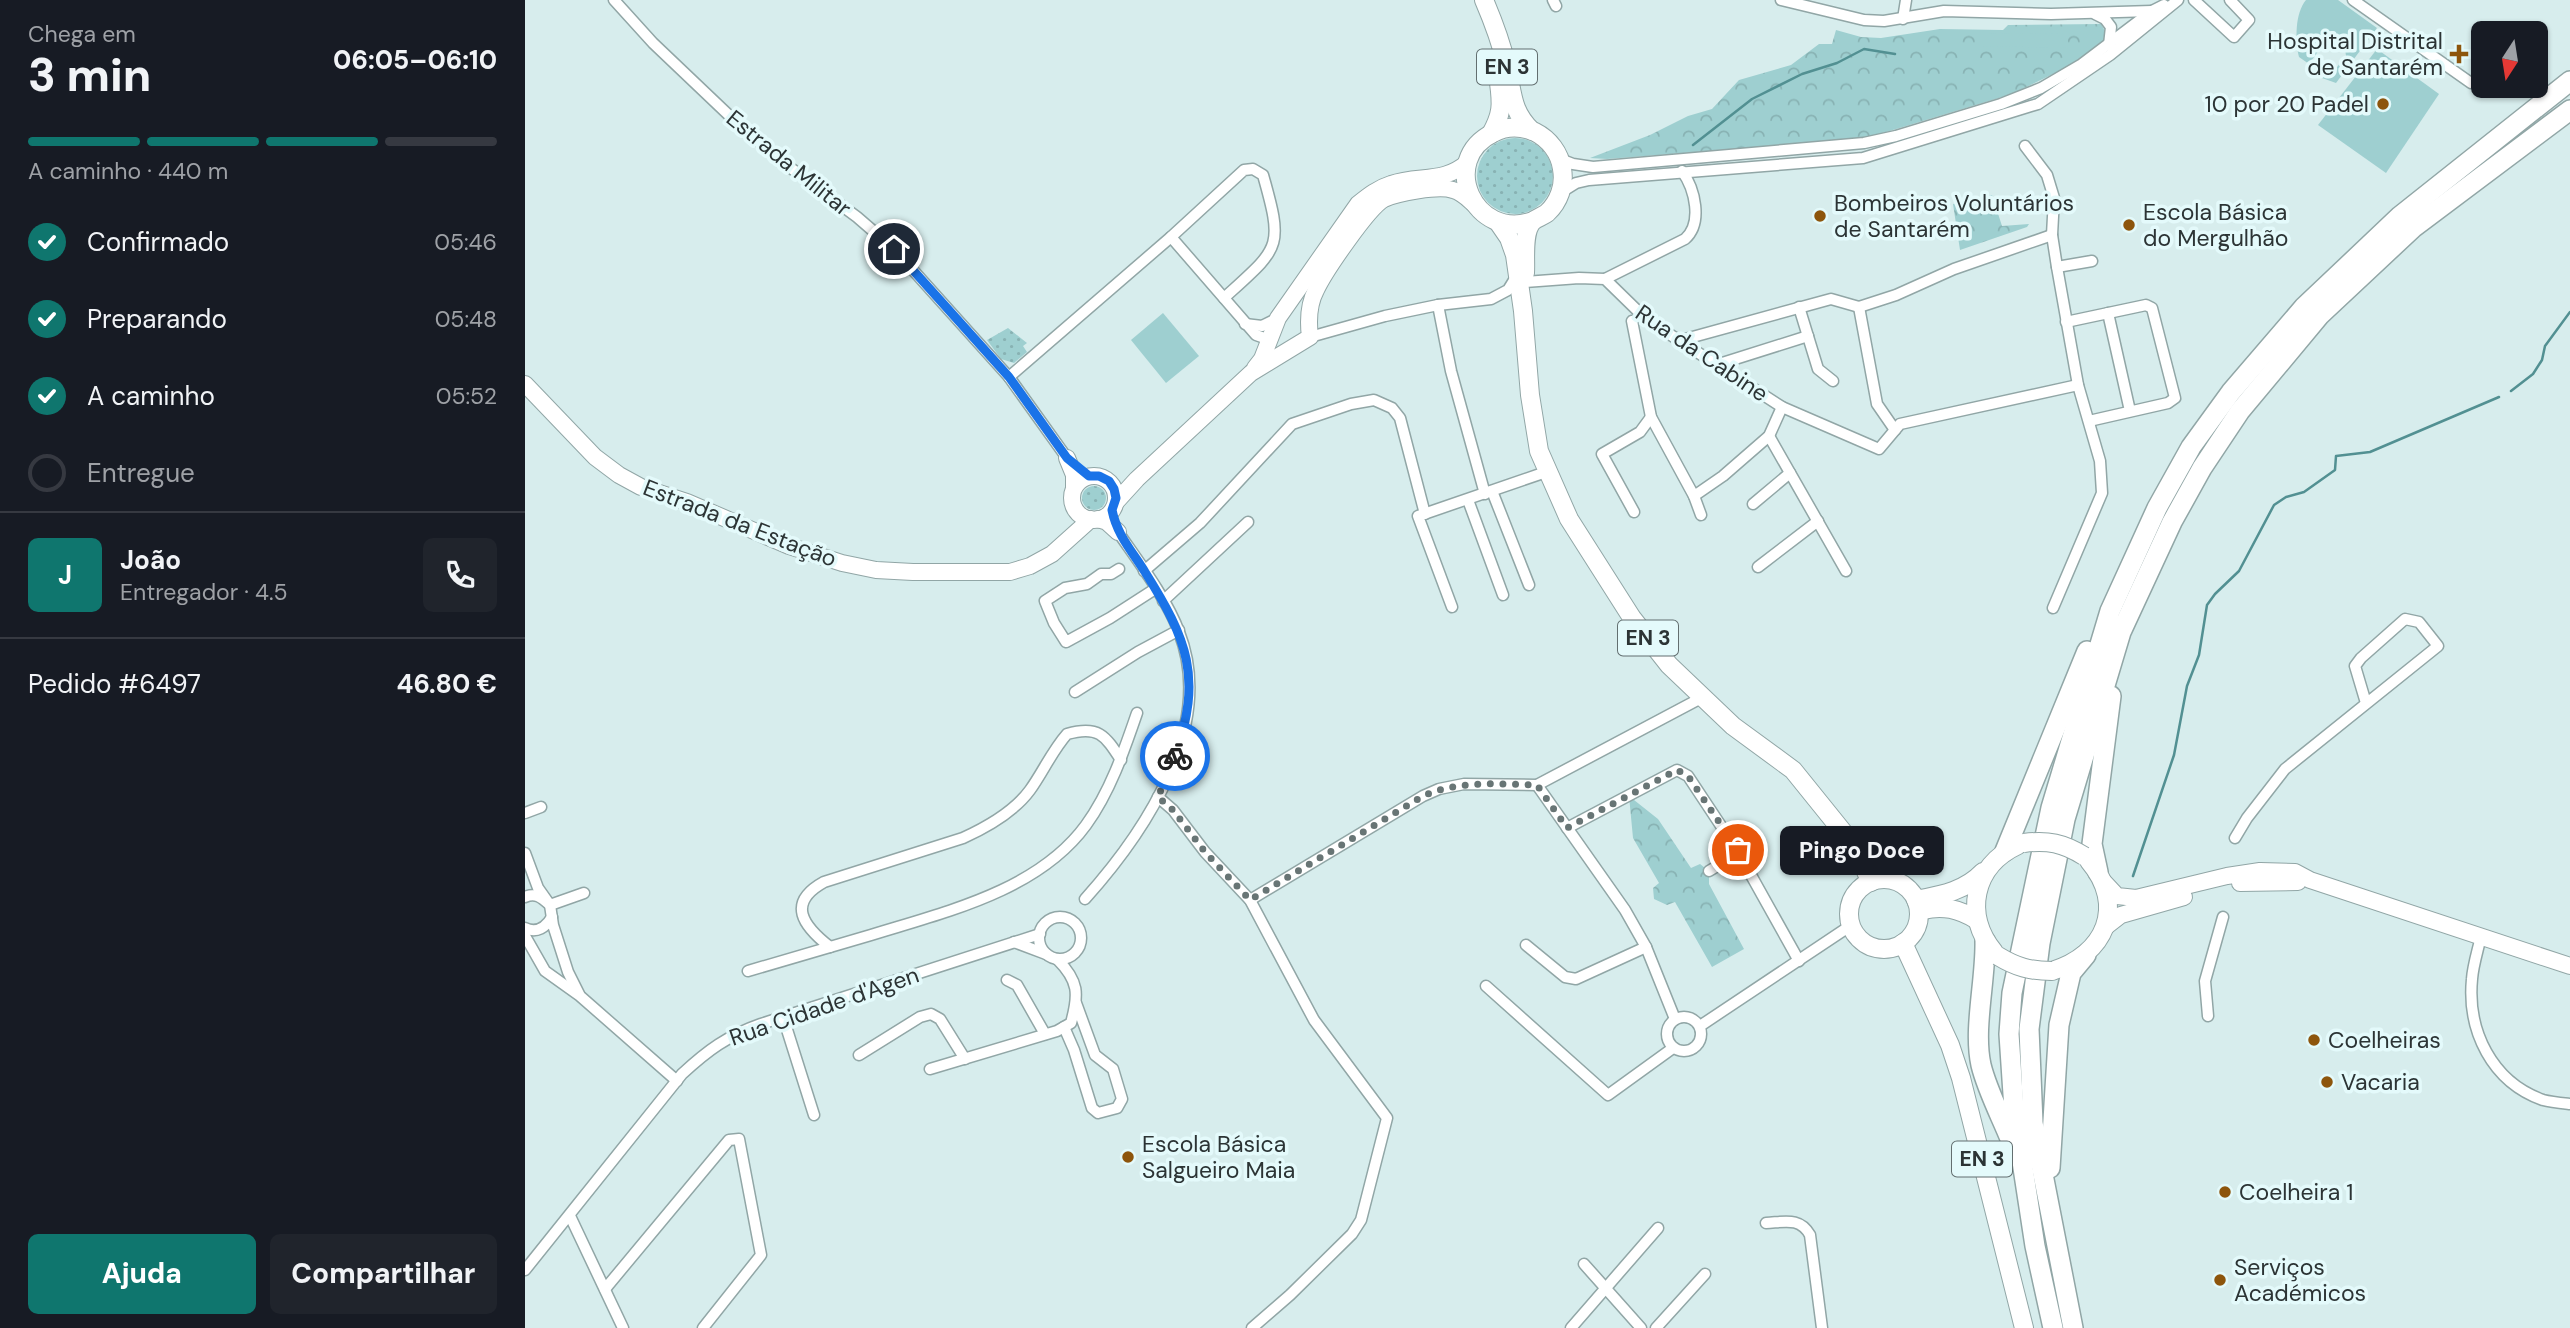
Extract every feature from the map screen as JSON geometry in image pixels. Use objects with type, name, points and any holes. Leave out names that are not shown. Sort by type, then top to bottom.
[{"type":"highway","points":[[1997,858],[2085,654],[2110,611],[2157,508],[2191,447],[2231,392],[2296,317],[2400,216],[2570,81]]},
{"type":"highway","points":[[2073,1328],[2033,1123],[2029,1029],[2039,943],[2065,819],[2121,632],[2172,522],[2201,468],[2239,411],[2320,315],[2413,228],[2570,110]]},
{"type":"highway","points":[[2053,1328],[2022,1169],[2010,1070],[2012,993],[2051,808],[2110,611]]},
{"type":"highway","points":[[2100,877],[2092,844],[2108,710],[2120,653],[2121,632]]},
{"type":"highway","points":[[1991,948],[1986,968],[1979,1039],[1982,1066],[2022,1169]]},
{"type":"highway","points":[[2051,1212],[2050,1145],[2059,1025],[2071,973],[2086,955]]},
{"type":"main road","name":"EN 3","points":[[1468,162],[1479,143],[1491,134],[1501,109],[1499,78],[1487,36],[1472,0]]},
{"type":"main road","name":"EN 3","points":[[1484,0],[1507,65],[1515,108],[1520,120],[1549,142],[1560,159]]},
{"type":"main road","points":[[1491,134],[1511,128],[1532,131]]},
{"type":"main road","points":[[1498,222],[1517,225],[1533,221],[1549,210],[1560,193],[1563,177],[1560,159]]},
{"type":"main road","points":[[1468,162],[1466,182],[1475,205]]},
{"type":"main road","name":"EN 3","points":[[1475,205],[1498,222],[1510,237],[1521,279],[1535,430],[1546,472],[1590,556],[1632,618],[1669,665],[1733,726],[1793,770],[1843,832],[1871,882]]},
{"type":"main road","name":"EN 3","points":[[1521,279],[1527,236],[1533,221]]},
{"type":"main road","points":[[1918,905],[1973,882],[1997,858],[2024,843],[2045,840],[2066,845],[2084,856],[2100,877],[2108,905],[2103,929],[2086,955],[2070,966],[2052,971],[2032,971],[2014,966],[1991,948],[1977,920],[1975,901],[1980,881],[1997,858]]},
{"type":"main road","points":[[1888,879],[1900,883],[1910,890],[1918,905],[1915,932],[1903,943],[1888,949],[1866,945],[1850,926],[1850,903],[1856,892],[1871,882],[1888,879]]},
{"type":"main road","points":[[1918,905],[1945,907],[1977,920]]},
{"type":"main road","name":"EN 3","points":[[1903,943],[1950,1045],[1961,1078],[2024,1328]]},
{"type":"street","name":"Estrada Militar","points":[[614,0],[653,43],[736,122],[787,166],[857,217],[894,249],[1009,377],[1067,458],[1074,475],[1074,487]]},
{"type":"street","points":[[1781,0],[1864,20],[1903,19],[1944,11],[2092,13],[2115,6],[2152,11]]},
{"type":"street","points":[[1903,19],[1906,0]]},
{"type":"street","points":[[2051,0],[2051,14]]},
{"type":"street","points":[[1560,159],[1593,167],[1864,143],[1896,136],[2001,104],[2041,88],[2108,45],[2152,11],[2178,0]]},
{"type":"street","points":[[1560,193],[1576,183],[1589,180],[1863,158],[2038,104],[2130,39],[2178,0]]},
{"type":"street","points":[[2194,0],[2234,37],[2249,20],[2230,0]]},
{"type":"street","points":[[2353,0],[2471,83]]},
{"type":"street","points":[[2092,13],[2105,19],[2111,27],[2108,45]]},
{"type":"street","points":[[2025,146],[2047,175],[2054,198],[2052,235],[2066,322],[2078,385],[2100,461],[2102,494],[2053,608]]},
{"type":"street","points":[[1089,516],[1114,506],[1136,479],[1251,373],[1262,359],[1263,337],[1358,204],[1390,184],[1451,175],[1468,162]]},
{"type":"street","points":[[1009,377],[1244,170],[1253,169],[1263,175],[1274,214],[1276,233],[1265,261],[1224,298]]},
{"type":"street","points":[[1251,373],[1305,341],[1385,316],[1437,305],[1491,299],[1521,279],[1605,279],[1690,235],[1696,225],[1694,181],[1700,170]]},
{"type":"street","points":[[1682,171],[1693,196]]},
{"type":"street","points":[[1305,341],[1315,291],[1369,212],[1383,200],[1400,193],[1452,189],[1475,205]]},
{"type":"street","points":[[1678,341],[1831,299],[1859,307],[1896,295],[1954,268],[2052,235]]},
{"type":"street","points":[[1171,237],[1245,324],[1263,337]]},
{"type":"street","points":[[2057,267],[2092,261]]},
{"type":"street","name":"Rua da Cabine","points":[[1605,279],[1640,314],[1782,407],[1879,449],[1895,430]]},
{"type":"street","points":[[1437,305],[1451,371],[1488,493],[1529,585]]},
{"type":"street","points":[[2066,322],[2146,305],[2152,308],[2175,398],[2168,403],[2089,421]]},
{"type":"street","points":[[1799,307],[1818,369],[1833,382]]},
{"type":"street","points":[[1859,307],[1877,404],[1895,430],[1900,424],[2078,385]]},
{"type":"street","points":[[2108,313],[2130,411]]},
{"type":"street","points":[[1245,324],[1262,326],[1278,318]]},
{"type":"street","points":[[1278,318],[1281,336],[1287,341],[1305,341]]},
{"type":"street","points":[[1632,321],[1651,417],[1702,515]]},
{"type":"street","points":[[1716,365],[1808,335]]},
{"type":"street","name":"Estrada da Estação","points":[[525,384],[595,457],[619,474],[641,487],[687,502],[814,556],[876,570],[1002,573],[1041,561],[1066,539],[1075,524],[1089,516]]},
{"type":"street","points":[[1145,571],[1200,523],[1292,424],[1351,404],[1374,400],[1392,408],[1400,418],[1425,514]]},
{"type":"street","points":[[1694,496],[1723,476],[1769,436],[1782,407]]},
{"type":"street","points":[[1634,512],[1602,454],[1640,432],[1651,417]]},
{"type":"street","points":[[1769,436],[1846,571]]},
{"type":"street","name":"Estrada Militar","points":[[1067,458],[1089,476]]},
{"type":"street","points":[[1452,607],[1418,516],[1546,472]]},
{"type":"street","points":[[1752,504],[1790,473]]},
{"type":"street","points":[[1085,899],[1120,858],[1158,797],[1185,728],[1188,705],[1187,654],[1179,629],[1118,532],[1107,522],[1089,516],[1072,497],[1074,487],[1089,476],[1099,476],[1121,483],[1136,479]]},
{"type":"street","points":[[1109,481],[1114,489],[1118,532]]},
{"type":"street","points":[[1468,500],[1503,595]]},
{"type":"street","points":[[1758,567],[1818,521]]},
{"type":"street","points":[[1163,601],[1248,522]]},
{"type":"street","points":[[1119,569],[1111,574],[1101,574],[1087,583],[1065,588],[1045,601],[1066,642],[1155,589]]},
{"type":"street","points":[[2235,838],[2246,818],[2285,769],[2438,646],[2419,622],[2406,619],[2355,666],[2366,703]]},
{"type":"street","points":[[1075,692],[1179,629]]},
{"type":"street","points":[[1250,900],[1423,796],[1439,789],[1464,784],[1537,785],[1703,696]]},
{"type":"street","points":[[748,971],[971,903],[1018,882],[1055,857],[1086,825],[1121,760],[1137,713]]},
{"type":"street","points":[[830,947],[813,934],[804,922],[801,906],[810,890],[824,882],[963,838],[985,828],[1028,793],[1067,734],[1081,730],[1094,731],[1109,741],[1121,760]]},
{"type":"street","points":[[1567,828],[1677,770],[1688,776],[1739,853],[1799,961]]},
{"type":"street","points":[[1537,785],[1625,910],[1646,947],[1675,1019]]},
{"type":"street","points":[[1158,797],[1173,810],[1205,852],[1250,900],[1314,1020],[1387,1118],[1361,1220],[1290,1295],[1252,1328]]},
{"type":"street","points":[[525,813],[541,807]]},
{"type":"street","points":[[525,853],[538,888],[551,911],[568,971],[580,996]]},
{"type":"street","points":[[1709,871],[1739,853]]},
{"type":"street","points":[[2103,929],[2121,915],[2167,897],[2227,880],[2282,870],[2295,872],[2310,880],[2570,966]]},
{"type":"street","points":[[2100,877],[2117,896],[2167,897]]},
{"type":"street","points":[[525,897],[530,894],[539,896],[551,911]]},
{"type":"street","points":[[551,911],[584,894]]},
{"type":"street","points":[[525,928],[539,930],[548,925],[551,911]]},
{"type":"street","points":[[2208,1016],[2205,981],[2207,966],[2223,917]]},
{"type":"street","points":[[1046,954],[1041,948],[1040,934],[1047,922],[1067,919],[1078,928],[1081,935],[1072,974],[1076,1003],[1095,1055],[1114,1069],[1122,1099],[1117,1108],[1098,1113],[1092,1108],[1064,1027]]},
{"type":"street","points":[[1700,1027],[1850,926]]},
{"type":"street","name":"Rua Cidade d'Agen","points":[[525,1270],[677,1081],[712,1046],[737,1032],[1040,934]]},
{"type":"street","points":[[525,936],[545,971],[580,996],[677,1081]]},
{"type":"street","points":[[2481,936],[2472,979],[2473,1019],[2486,1056],[2512,1083],[2543,1100],[2570,1104]]},
{"type":"street","points":[[1014,942],[1057,959],[1072,974]]},
{"type":"street","points":[[1526,946],[1565,977],[1576,979],[1646,947]]},
{"type":"street","points":[[1057,959],[1070,957],[1079,948]]},
{"type":"street","points":[[1007,980],[1017,985],[1045,1034]]},
{"type":"street","points":[[1486,986],[1608,1095],[1673,1048]]},
{"type":"street","points":[[930,1069],[1064,1027],[1071,1023],[1076,1003]]},
{"type":"street","points":[[859,1055],[920,1017],[931,1014],[940,1019],[965,1059]]},
{"type":"street","points":[[783,1017],[814,1115]]},
{"type":"street","points":[[1692,1018],[1700,1027],[1701,1038],[1695,1048],[1683,1052],[1673,1048],[1667,1033],[1675,1019],[1692,1018]]},
{"type":"street","points":[[1080,1070],[1101,1060]]},
{"type":"street","points":[[605,1289],[729,1140],[739,1139],[761,1255],[703,1328]]},
{"type":"street","points":[[570,1216],[623,1328]]},
{"type":"street","points":[[1766,1223],[1795,1221],[1805,1226],[1810,1235],[1822,1328]]},
{"type":"street","points":[[1571,1328],[1658,1228]]},
{"type":"street","points":[[1584,1265],[1641,1328]]},
{"type":"street","points":[[1656,1328],[1705,1274]]},
{"type":"green space","points":[[2306,0],[2338,0],[2377,28],[2336,83],[2322,78],[2329,69],[2333,72],[2346,56],[2344,41],[2334,34],[2323,35],[2314,44],[2319,50],[2309,64],[2299,57],[2297,27],[2302,5]]},
{"type":"green space","points":[[2101,24],[2106,38],[2100,51],[2012,94],[1863,139],[1607,159],[1590,158],[1650,135],[1688,116],[1712,109],[1739,80],[1791,65],[1819,44],[1832,44],[1836,30],[1861,37],[1881,38],[1940,29],[2003,30],[2008,25]]},
{"type":"green space","points":[[2068,33],[2068,48],[1981,46],[1981,34]]},
{"type":"green space","name":"10 por 20 Padel","points":[[2377,49],[2439,94],[2386,173],[2318,125]]},
{"type":"green space","points":[[1515,138],[1530,141],[1542,149],[1550,161],[1553,176],[1550,191],[1542,203],[1530,211],[1515,214],[1500,211],[1488,203],[1480,191],[1477,176],[1480,161],[1488,149],[1500,141]]},
{"type":"green space","points":[[1992,195],[2002,226],[2029,224],[2027,227],[1960,250],[1953,204]]},
{"type":"green space","points":[[1163,313],[1199,356],[1166,383],[1131,340]]},
{"type":"green space","points":[[1008,328],[1027,343],[1023,346],[1027,352],[1014,363],[1001,359],[987,340]]},
{"type":"green space","points":[[1089,486],[1099,486],[1106,493],[1106,503],[1099,510],[1089,510],[1082,503],[1082,493]]},
{"type":"green space","points":[[1629,796],[1658,819],[1691,868],[1700,864],[1709,871],[1709,884],[1744,949],[1712,967],[1675,902],[1667,905],[1654,899],[1653,888],[1659,883],[1633,838]]},
{"type":"waterway","points":[[1693,145],[1752,99],[1802,74],[1837,63],[1864,49],[1895,54]]},
{"type":"waterway","points":[[2511,391],[2533,374],[2542,360],[2545,346],[2570,312]]},
{"type":"waterway","points":[[2133,876],[2174,755],[2187,686],[2199,655],[2207,605],[2239,571],[2274,505],[2286,497],[2304,492],[2335,470],[2336,456],[2370,452],[2499,397]]},
{"type":"way so far","points":[[1175,756],[1158,797],[1173,810],[1205,852],[1250,900],[1423,796],[1439,789],[1464,784],[1537,785],[1567,828],[1677,770],[1688,776],[1738,850]]},
{"type":"place","name":"Hospital Distrital de Santarém","points":[[2459,54]]},
{"type":"place","name":"10 por 20 Padel","points":[[2383,104]]},
{"type":"place","name":"Bombeiros Voluntários de Santarém","points":[[1820,216]]},
{"type":"place","name":"Escola Básica do Mergulhão","points":[[2129,225]]},
{"type":"place","name":"Pingo Doce","points":[[1738,850]]},
{"type":"place","name":"Coelheiras","points":[[2314,1040]]},
{"type":"place","name":"Vacaria","points":[[2327,1082]]},
{"type":"place","name":"Escola Básica Salgueiro Maia","points":[[1128,1157]]},
{"type":"place","name":"Coelheira 1","points":[[2225,1192]]},
{"type":"place","name":"Serviços Académicos","points":[[2220,1280]]},
{"type":"route","points":[[894,249],[1009,377],[1067,458],[1089,476],[1099,476],[1109,481],[1114,489],[1116,502],[1112,510],[1118,532],[1179,629],[1187,654],[1188,705],[1185,728],[1175,756]]}]
